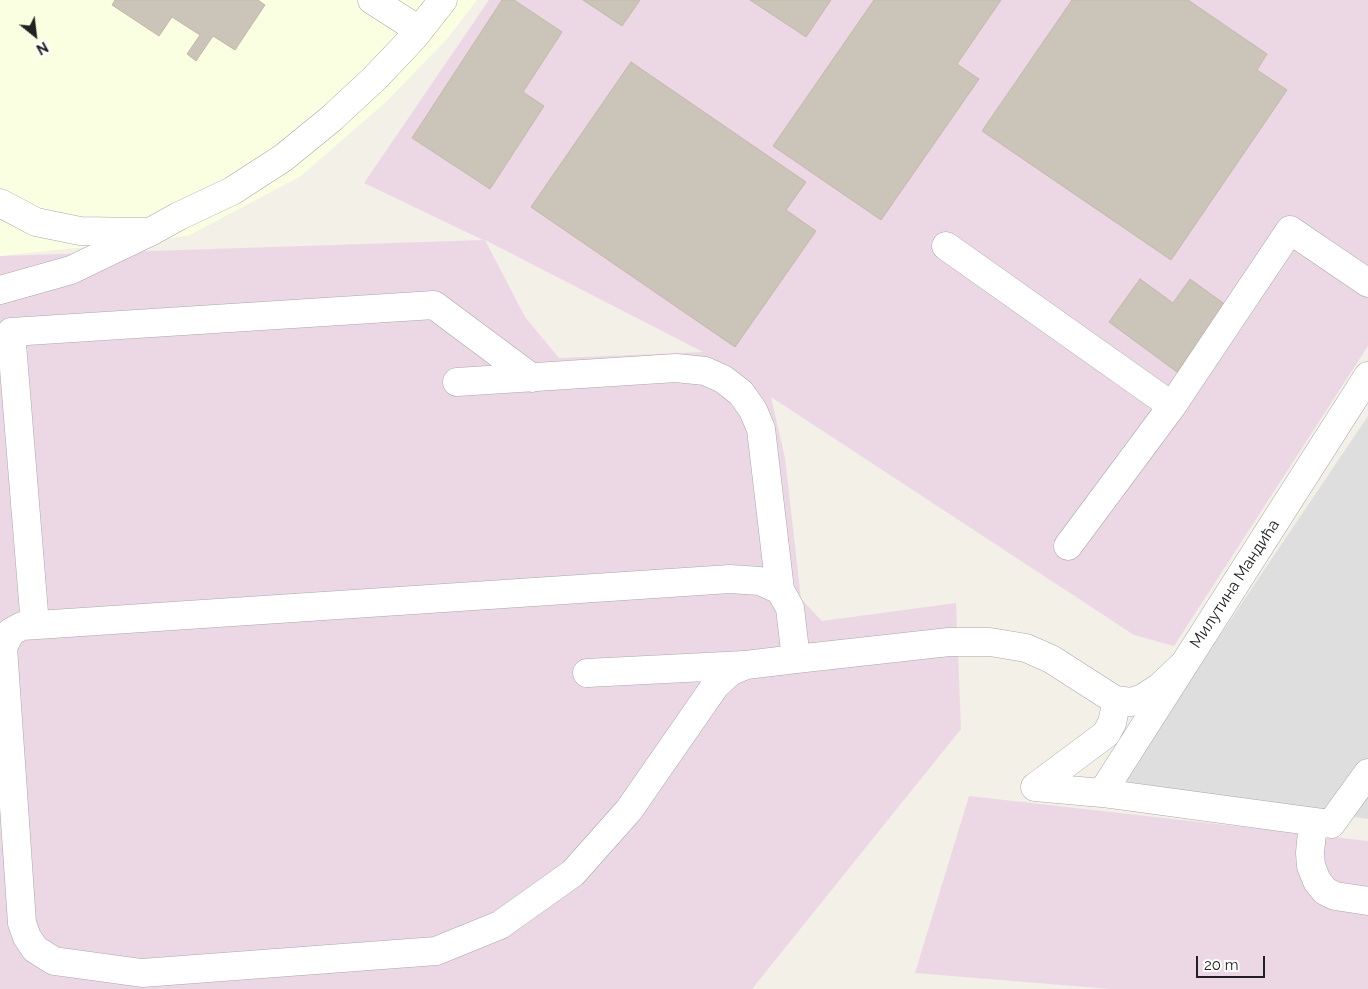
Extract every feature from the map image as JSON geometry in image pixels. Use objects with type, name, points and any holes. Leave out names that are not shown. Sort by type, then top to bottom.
[{"type":"street","points":[[372,0],[419,30]]},
{"type":"street","points":[[0,290],[71,270],[232,191],[283,158],[332,118],[375,78],[419,30],[443,0]]},
{"type":"street","points":[[0,203],[36,222],[80,231],[150,232]]},
{"type":"street","points":[[1068,546],[1172,406],[1290,230],[1368,283]]},
{"type":"street","points":[[946,246],[1172,406]]},
{"type":"street","points":[[34,625],[11,332],[434,305],[532,378]]},
{"type":"street","points":[[457,382],[676,368],[705,371],[723,379],[741,393],[753,410],[760,429],[780,590],[790,608],[796,659]]},
{"type":"street","name":"Милутина Мандића","points":[[1102,793],[1368,376]]},
{"type":"street","points":[[746,665],[730,672],[715,686],[629,810],[573,873],[500,925],[436,952],[142,973],[54,961],[35,949],[27,937],[22,923],[2,647],[11,632],[22,626],[730,579],[760,581],[780,590]]},
{"type":"street","points":[[587,673],[746,665],[949,642],[990,642],[1026,648],[1051,659],[1115,700],[1131,702],[1143,698],[1160,687],[1182,666]]},
{"type":"street","points":[[1115,700],[1112,723],[1106,734],[1035,787],[1102,793],[1322,823]]},
{"type":"street","points":[[1368,773],[1322,823],[1310,853],[1311,866],[1317,881],[1325,891],[1336,896],[1368,901]]},
{"type":"shaded area","points":[[0,0],[477,0],[447,39],[387,101],[301,176],[188,236],[0,256]]},
{"type":"shaded area","points":[[489,0],[1368,0],[1368,346],[1174,646],[1134,635],[771,397],[785,458],[801,599],[822,621],[956,603],[961,729],[752,989],[0,989],[0,256],[483,240],[364,183]],"holes":[[[485,240],[703,352],[559,358],[525,317]]]},
{"type":"shaded area","points":[[1368,416],[1368,819],[1122,781]]},
{"type":"shaded area","points":[[969,796],[1368,841],[1368,989],[1111,989],[915,973]]},
{"type":"building","points":[[115,0],[258,0],[265,5],[235,50],[213,36],[196,61],[187,54],[200,35],[172,17],[159,36],[112,5]]},
{"type":"building","points":[[502,0],[514,0],[562,32],[523,92],[544,106],[490,189],[412,138]]},
{"type":"building","points":[[583,0],[640,0],[622,26]]},
{"type":"building","points":[[750,0],[831,0],[806,37]]},
{"type":"building","points":[[874,0],[1001,0],[957,64],[979,79],[881,220],[773,146]]},
{"type":"building","points":[[1072,0],[1188,0],[1267,54],[1257,70],[1287,90],[1171,260],[982,131]]},
{"type":"building","points":[[631,62],[806,182],[786,210],[816,231],[735,347],[531,207]]},
{"type":"building","points":[[1140,279],[1173,303],[1190,279],[1226,305],[1177,372],[1109,322]]}]
